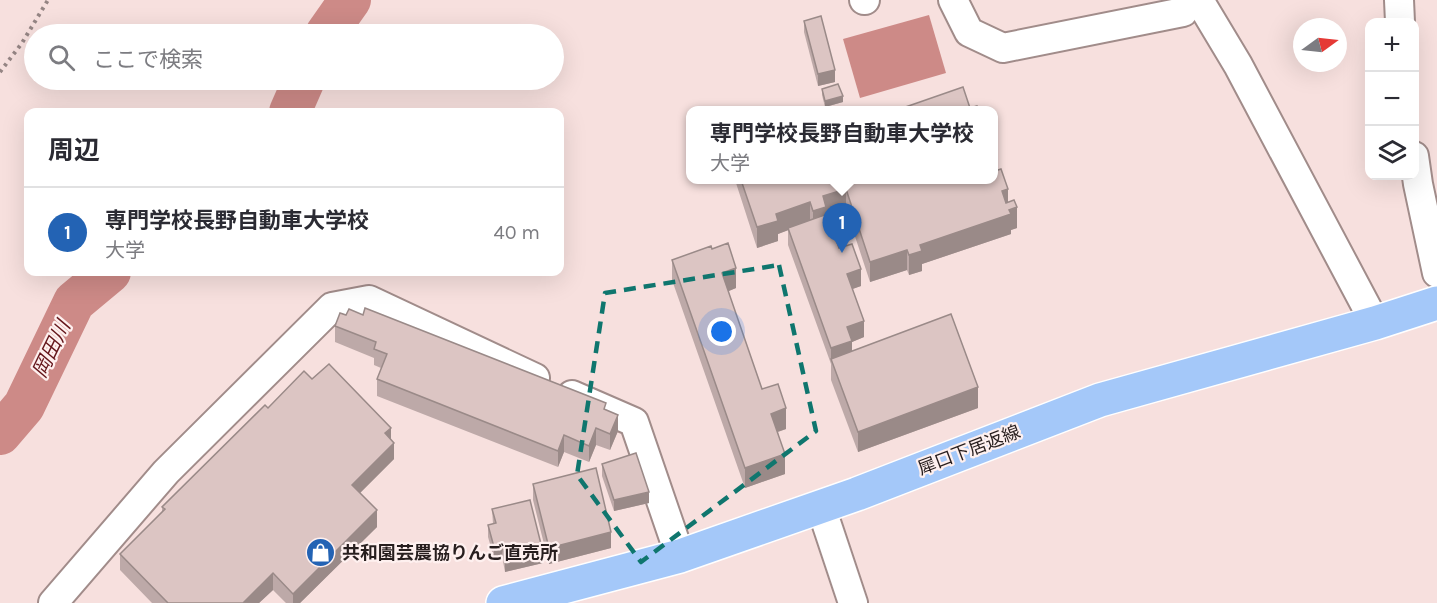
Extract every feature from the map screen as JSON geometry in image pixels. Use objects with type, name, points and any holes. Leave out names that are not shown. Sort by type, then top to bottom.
[{"type":"main road","name":"犀口下居返線","points":[[503,603],[680,556],[821,507],[1100,400],[1375,323],[1437,303]]},
{"type":"street","points":[[953,0],[969,32],[1003,48],[1183,12],[1186,0]]},
{"type":"street","points":[[1199,0],[1238,64],[1375,323]]},
{"type":"street","points":[[1399,0],[1400,18]]},
{"type":"street","points":[[1417,180],[1437,273]]},
{"type":"street","points":[[53,603],[166,472],[332,307],[369,300],[634,422],[680,556]]},
{"type":"street","points":[[821,507],[853,603]]},
{"type":"path","points":[[33,24],[48,0]]},
{"type":"path","points":[[0,72],[24,40]]},
{"type":"highlighted area","points":[[779,265],[816,431],[641,562],[577,475],[605,293]]},
{"type":"shaded area","points":[[929,15],[946,73],[860,98],[843,39]]},
{"type":"building","points":[[821,16],[835,70],[818,74],[804,21]]},
{"type":"building","points":[[838,84],[843,96],[825,101],[822,89]]},
{"type":"building","points":[[963,87],[969,106],[908,106]]},
{"type":"building","points":[[1001,169],[1008,189],[1002,191],[1006,203],[1014,200],[1017,207],[1009,210],[1011,214],[920,245],[922,251],[909,255],[907,250],[870,262],[846,189],[823,196],[826,207],[813,211],[810,202],[776,214],[778,221],[757,227],[742,184],[998,184],[998,170]]},
{"type":"building","points":[[830,213],[836,229],[833,231],[839,248],[852,244],[861,269],[847,274],[864,321],[847,327],[852,341],[831,348],[788,228]]},
{"type":"building","points":[[728,243],[736,268],[722,273],[762,389],[778,384],[786,408],[771,414],[785,454],[745,468],[672,260],[711,246],[712,249]]},
{"type":"building","points":[[365,308],[606,403],[604,409],[618,415],[610,434],[596,428],[589,446],[564,435],[558,451],[377,379],[387,354],[374,349],[376,342],[335,326],[340,313],[346,315],[349,309],[363,315]]},
{"type":"building","points":[[951,314],[978,387],[858,432],[831,359]]},
{"type":"building","points":[[329,364],[391,428],[385,433],[394,443],[352,485],[377,510],[293,594],[273,573],[243,603],[168,603],[120,554],[165,509],[162,507],[265,405],[268,408],[304,371],[312,379]]},
{"type":"building","points":[[636,453],[649,492],[614,500],[602,464]]},
{"type":"building","points":[[596,468],[611,532],[549,548],[533,484]]},
{"type":"building","points":[[530,500],[543,552],[505,561],[502,545],[494,547],[488,525],[496,523],[492,509]]},
{"type":"waterway","name":"岡田川","points":[[333,24],[350,0]]},
{"type":"waterway","name":"岡田川","points":[[292,108],[300,90]]},
{"type":"waterway","name":"岡田川","points":[[0,434],[24,406],[74,302],[105,276]]},
{"type":"place","name":"専門学校長野自動車大学校","points":[[842,253]]},
{"type":"place","name":"共和園芸農協りんご直売所","points":[[321,553]]}]
